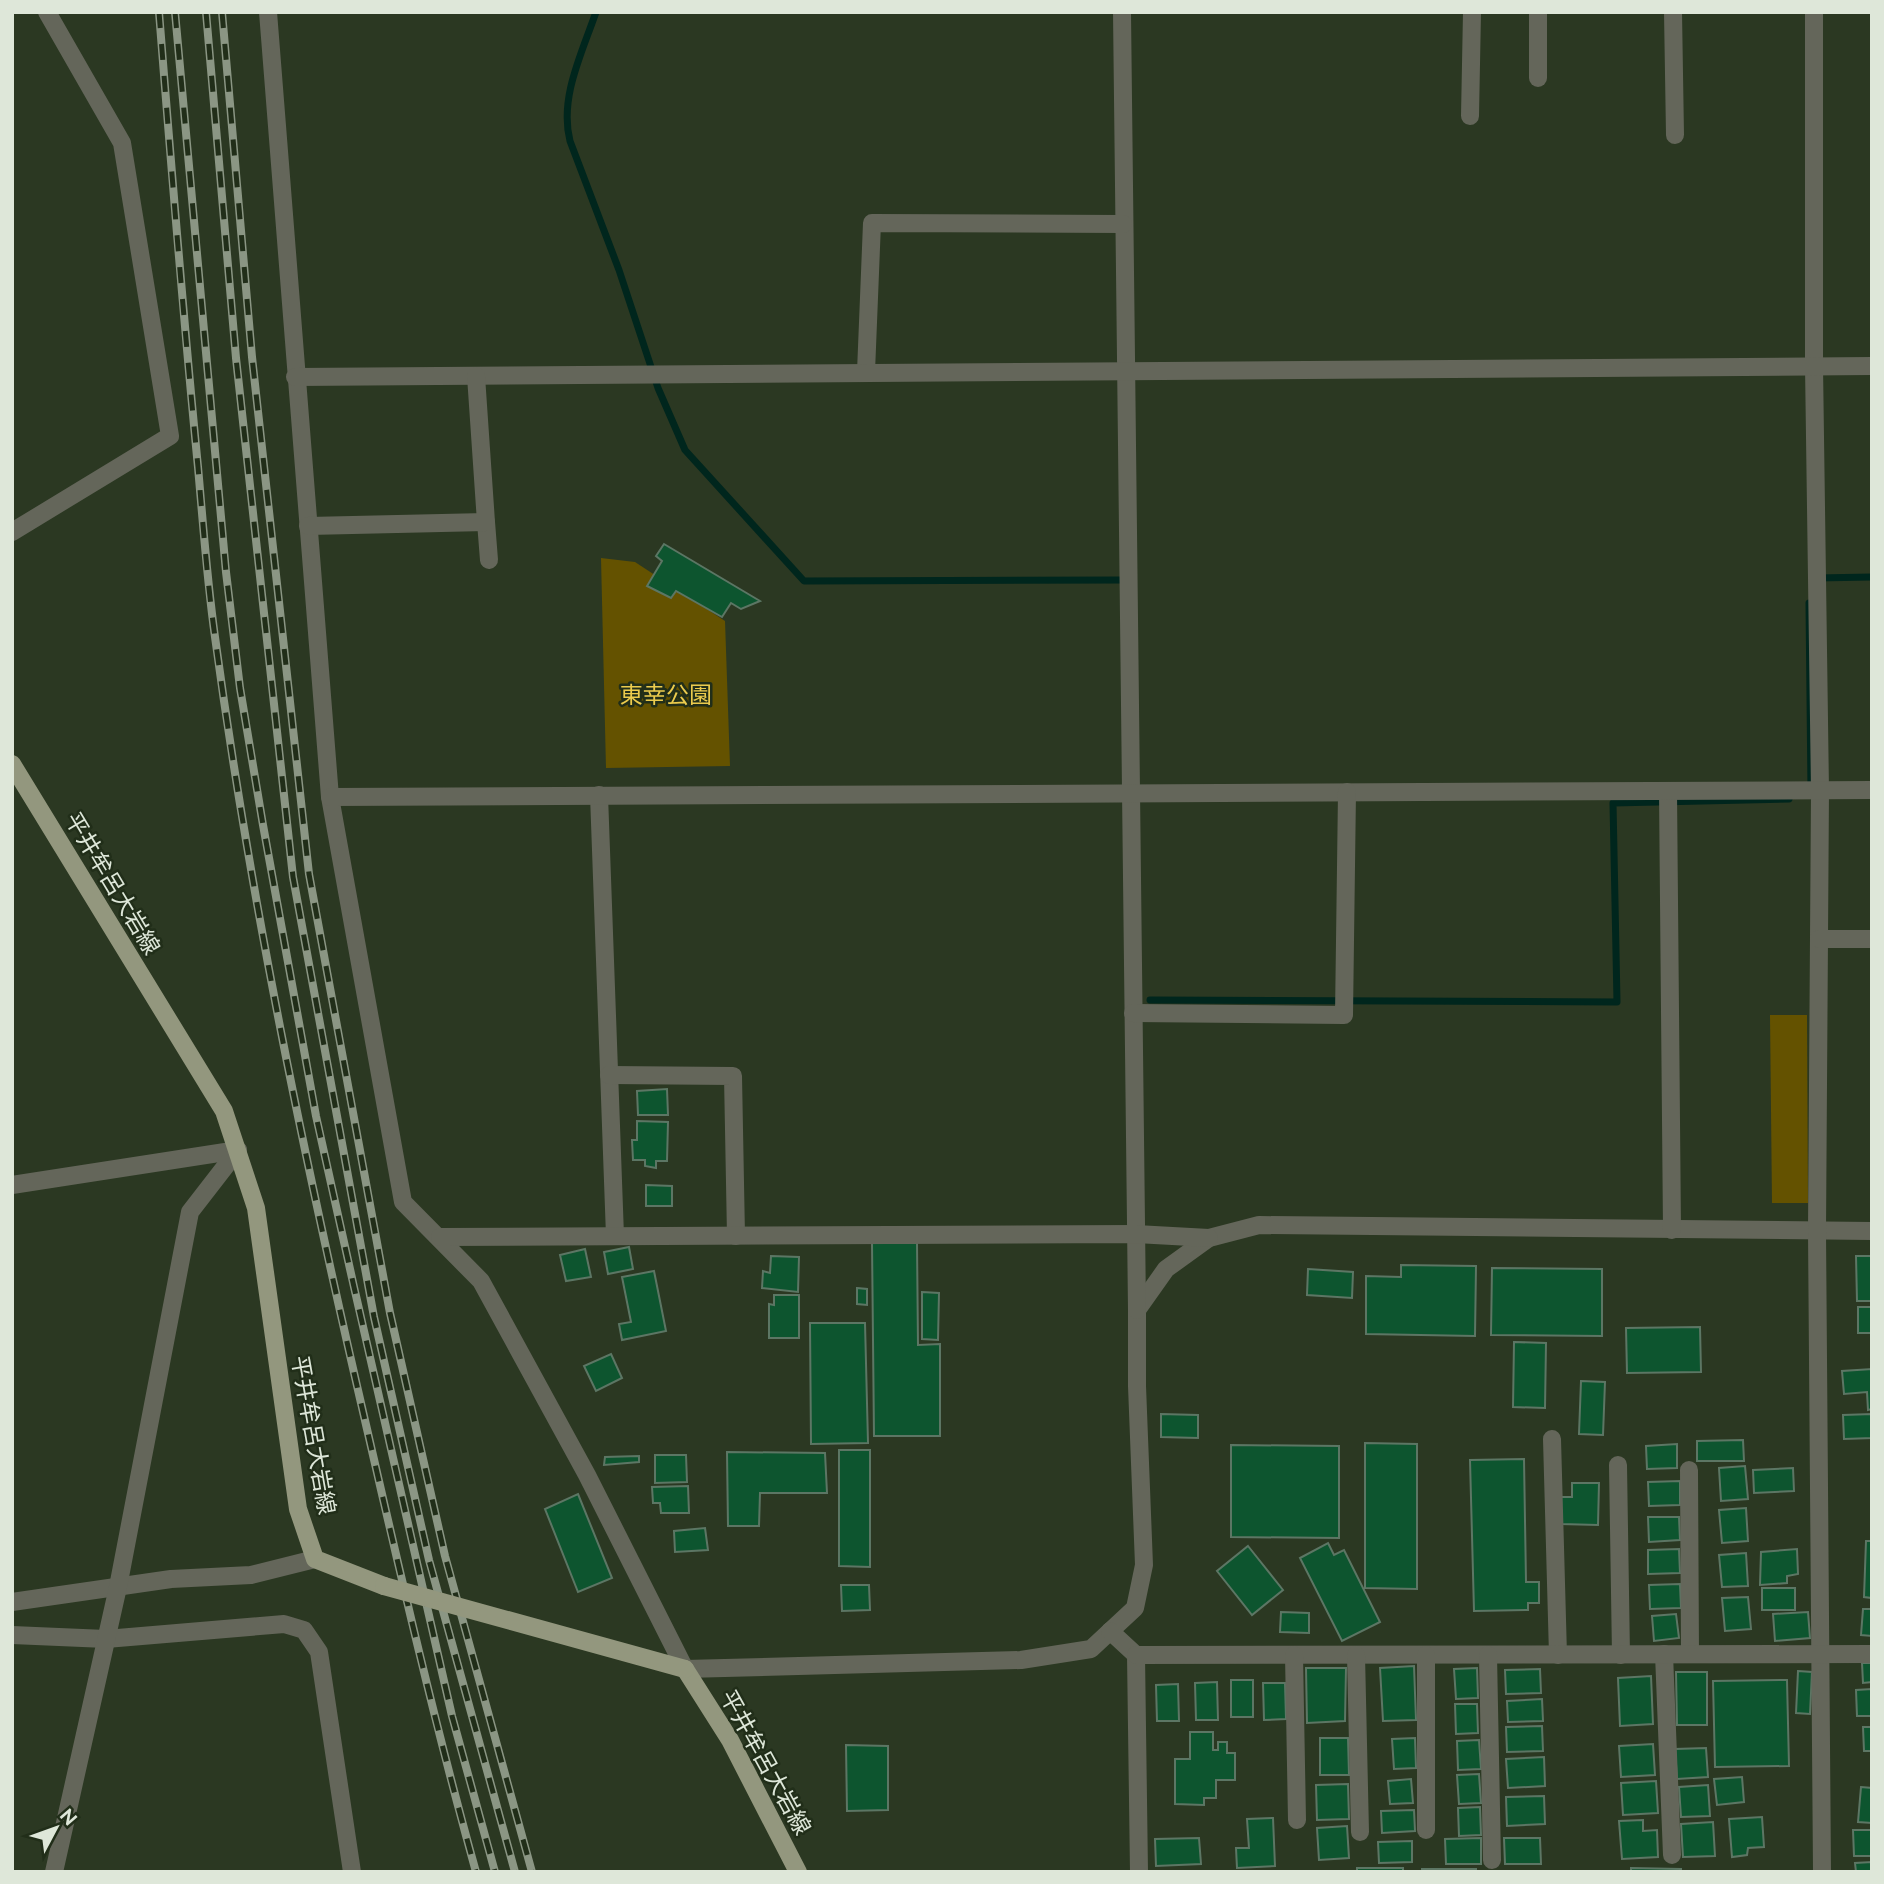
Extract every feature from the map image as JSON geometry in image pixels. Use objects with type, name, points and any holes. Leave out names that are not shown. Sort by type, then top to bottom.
[{"type":"main road","name":"平井牟呂大岩線","points":[[13,766],[224,1111],[256,1208],[298,1509],[315,1559]]},
{"type":"main road","points":[[315,1559],[384,1586],[685,1668]]},
{"type":"main road","name":"平井牟呂大岩線","points":[[685,1668],[730,1740],[798,1872]]},
{"type":"street","points":[[12,532],[170,436],[122,143],[47,12]]},
{"type":"street","points":[[268,12],[330,797],[403,1202],[481,1282],[587,1475],[685,1668],[1021,1660],[1091,1649],[1135,1608],[1144,1565],[1137,1399],[1122,12]]},
{"type":"street","points":[[1470,116],[1472,12]]},
{"type":"street","points":[[1538,12],[1538,78]]},
{"type":"street","points":[[1673,12],[1675,135]]},
{"type":"street","points":[[1814,12],[1814,366],[1819,791],[1817,1231],[1822,1872]]},
{"type":"street","points":[[866,372],[872,223],[1124,224]]},
{"type":"street","points":[[295,377],[1872,366]]},
{"type":"street","points":[[476,376],[489,560]]},
{"type":"street","points":[[307,526],[486,522]]},
{"type":"street","points":[[330,797],[1872,790]]},
{"type":"street","points":[[1668,791],[1672,1230]]},
{"type":"street","points":[[1133,1013],[1344,1015],[1347,792]]},
{"type":"street","points":[[600,795],[615,1236]]},
{"type":"street","points":[[1819,939],[1872,939]]},
{"type":"street","points":[[609,1074],[733,1076],[736,1236]]},
{"type":"street","points":[[12,1185],[238,1150]]},
{"type":"street","points":[[54,1872],[118,1587],[190,1212],[238,1150]]},
{"type":"street","points":[[440,1237],[1136,1234],[1209,1238],[1259,1225],[1872,1231]]},
{"type":"street","points":[[1137,1310],[1166,1269],[1209,1238]]},
{"type":"street","points":[[1552,1439],[1558,1654]]},
{"type":"street","points":[[1618,1465],[1621,1655]]},
{"type":"street","points":[[1689,1470],[1690,1654]]},
{"type":"street","points":[[12,1602],[171,1579],[251,1575],[315,1559]]},
{"type":"street","points":[[12,1635],[106,1639],[284,1624],[304,1630],[318,1652],[352,1872]]},
{"type":"street","points":[[1110,1631],[1136,1655],[1872,1654]]},
{"type":"street","points":[[1664,1654],[1672,1855]]},
{"type":"street","points":[[1136,1655],[1139,1872]]},
{"type":"street","points":[[1294,1655],[1297,1820]]},
{"type":"street","points":[[1356,1655],[1360,1832]]},
{"type":"street","points":[[1426,1655],[1426,1830]]},
{"type":"street","points":[[1488,1655],[1492,1860]]},
{"type":"green space","name":"東幸公園","points":[[601,558],[635,562],[725,621],[730,766],[606,768]]},
{"type":"green space","points":[[1770,1015],[1807,1015],[1808,1203],[1772,1203]]},
{"type":"building","points":[[664,544],[760,601],[741,609],[731,603],[722,617],[676,591],[671,598],[647,586],[662,561],[656,556]]},
{"type":"building","points":[[667,1089],[668,1115],[638,1115],[637,1091]]},
{"type":"building","points":[[637,1121],[668,1122],[667,1161],[656,1161],[656,1168],[645,1166],[645,1160],[633,1160],[632,1140],[637,1140]]},
{"type":"building","points":[[646,1185],[672,1186],[672,1206],[646,1206]]},
{"type":"building","points":[[872,1243],[917,1243],[918,1345],[940,1344],[940,1436],[874,1436]]},
{"type":"building","points":[[629,1247],[633,1269],[608,1274],[604,1252]]},
{"type":"building","points":[[585,1249],[591,1277],[566,1281],[560,1255]]},
{"type":"building","points":[[771,1256],[799,1257],[798,1292],[762,1288],[763,1271],[770,1273]]},
{"type":"building","points":[[1856,1256],[1872,1256],[1872,1301],[1857,1301]]},
{"type":"building","points":[[1401,1265],[1476,1266],[1475,1336],[1366,1334],[1366,1276],[1401,1277]]},
{"type":"building","points":[[1492,1268],[1602,1269],[1602,1336],[1491,1335]]},
{"type":"building","points":[[1308,1269],[1353,1272],[1352,1298],[1307,1295]]},
{"type":"building","points":[[654,1271],[666,1331],[622,1340],[619,1324],[631,1322],[622,1277]]},
{"type":"building","points":[[857,1288],[867,1289],[867,1305],[857,1304]]},
{"type":"building","points":[[922,1292],[939,1293],[938,1340],[922,1339]]},
{"type":"building","points":[[774,1295],[799,1295],[799,1338],[769,1338],[769,1304],[774,1305]]},
{"type":"building","points":[[1858,1307],[1872,1307],[1872,1333],[1858,1333]]},
{"type":"building","points":[[810,1323],[865,1323],[868,1443],[811,1444]]},
{"type":"building","points":[[1700,1327],[1701,1372],[1627,1373],[1626,1328]]},
{"type":"building","points":[[1514,1342],[1546,1343],[1545,1408],[1513,1407]]},
{"type":"building","points":[[611,1354],[622,1378],[596,1391],[584,1366]]},
{"type":"building","points":[[1872,1369],[1872,1409],[1868,1410],[1867,1392],[1844,1394],[1842,1371]]},
{"type":"building","points":[[1581,1381],[1605,1382],[1603,1435],[1579,1434]]},
{"type":"building","points":[[1161,1414],[1198,1415],[1198,1438],[1161,1437]]},
{"type":"building","points":[[1872,1414],[1872,1438],[1844,1439],[1843,1415]]},
{"type":"building","points":[[1743,1440],[1744,1461],[1697,1461],[1697,1441]]},
{"type":"building","points":[[1365,1443],[1417,1444],[1417,1589],[1365,1588]]},
{"type":"building","points":[[1677,1444],[1677,1468],[1647,1469],[1646,1446]]},
{"type":"building","points":[[1231,1445],[1339,1446],[1339,1538],[1231,1537]]},
{"type":"building","points":[[839,1450],[870,1450],[870,1567],[839,1566]]},
{"type":"building","points":[[727,1452],[825,1453],[827,1493],[760,1493],[759,1526],[728,1526]]},
{"type":"building","points":[[655,1455],[686,1455],[687,1482],[655,1483]]},
{"type":"building","points":[[639,1456],[639,1462],[604,1465],[605,1457]]},
{"type":"building","points":[[1524,1459],[1526,1582],[1539,1582],[1539,1603],[1528,1603],[1528,1610],[1474,1611],[1470,1460]]},
{"type":"building","points":[[1745,1466],[1748,1499],[1721,1501],[1719,1468]]},
{"type":"building","points":[[1793,1468],[1794,1491],[1754,1493],[1753,1470]]},
{"type":"building","points":[[1680,1481],[1680,1505],[1649,1506],[1648,1482]]},
{"type":"building","points":[[1572,1483],[1599,1483],[1598,1525],[1561,1524],[1561,1497],[1572,1497]]},
{"type":"building","points":[[688,1486],[689,1513],[661,1513],[660,1503],[653,1503],[652,1487]]},
{"type":"building","points":[[578,1494],[612,1578],[578,1592],[545,1509]]},
{"type":"building","points":[[1746,1508],[1748,1541],[1722,1543],[1719,1510]]},
{"type":"building","points":[[1648,1517],[1679,1517],[1680,1540],[1649,1542]]},
{"type":"building","points":[[705,1528],[708,1550],[675,1552],[674,1531]]},
{"type":"building","points":[[1866,1541],[1872,1541],[1872,1598],[1864,1597]]},
{"type":"building","points":[[1328,1543],[1334,1555],[1344,1550],[1380,1622],[1342,1641],[1300,1558]]},
{"type":"building","points":[[1248,1546],[1283,1590],[1252,1615],[1217,1571]]},
{"type":"building","points":[[1679,1549],[1680,1573],[1648,1574],[1648,1550]]},
{"type":"building","points":[[1797,1549],[1798,1574],[1787,1576],[1787,1583],[1760,1585],[1761,1552]]},
{"type":"building","points":[[1746,1553],[1748,1586],[1722,1587],[1719,1555]]},
{"type":"building","points":[[1680,1584],[1681,1608],[1650,1609],[1649,1585]]},
{"type":"building","points":[[841,1585],[869,1585],[870,1610],[842,1611]]},
{"type":"building","points":[[1762,1588],[1795,1588],[1795,1610],[1762,1610]]},
{"type":"building","points":[[1748,1597],[1751,1629],[1725,1631],[1722,1598]]},
{"type":"building","points":[[1863,1609],[1872,1609],[1872,1636],[1861,1635]]},
{"type":"building","points":[[1281,1612],[1309,1613],[1309,1633],[1280,1632]]},
{"type":"building","points":[[1808,1612],[1810,1638],[1775,1641],[1773,1614]]},
{"type":"building","points":[[1676,1614],[1679,1638],[1654,1641],[1652,1616]]},
{"type":"building","points":[[1862,1663],[1872,1663],[1872,1682],[1863,1683]]},
{"type":"building","points":[[1414,1666],[1416,1720],[1383,1721],[1380,1668]]},
{"type":"building","points":[[1306,1668],[1346,1668],[1345,1721],[1307,1723]]},
{"type":"building","points":[[1477,1668],[1478,1698],[1456,1699],[1454,1669]]},
{"type":"building","points":[[1540,1669],[1541,1693],[1506,1694],[1505,1670]]},
{"type":"building","points":[[1798,1671],[1812,1672],[1810,1714],[1796,1713]]},
{"type":"building","points":[[1676,1672],[1707,1672],[1707,1725],[1677,1725]]},
{"type":"building","points":[[1651,1676],[1653,1724],[1620,1726],[1618,1678]]},
{"type":"building","points":[[1231,1680],[1253,1680],[1253,1717],[1231,1717]]},
{"type":"building","points":[[1787,1680],[1789,1766],[1715,1767],[1713,1681]]},
{"type":"building","points":[[1217,1682],[1218,1720],[1196,1720],[1195,1683]]},
{"type":"building","points":[[1263,1683],[1285,1683],[1286,1719],[1264,1720]]},
{"type":"building","points":[[1178,1684],[1179,1721],[1157,1721],[1156,1685]]},
{"type":"building","points":[[1872,1689],[1872,1716],[1857,1716],[1856,1690]]},
{"type":"building","points":[[1542,1699],[1543,1721],[1508,1722],[1507,1701]]},
{"type":"building","points":[[1455,1704],[1477,1704],[1478,1733],[1456,1734]]},
{"type":"building","points":[[1542,1726],[1543,1751],[1507,1752],[1506,1727]]},
{"type":"building","points":[[1863,1727],[1872,1727],[1872,1751],[1864,1751]]},
{"type":"building","points":[[1190,1732],[1213,1732],[1213,1750],[1218,1750],[1218,1742],[1227,1742],[1227,1753],[1235,1753],[1235,1780],[1216,1780],[1216,1798],[1204,1798],[1204,1805],[1175,1804],[1175,1759],[1190,1759]]},
{"type":"building","points":[[1320,1738],[1348,1738],[1349,1775],[1320,1775]]},
{"type":"building","points":[[1415,1738],[1416,1768],[1394,1769],[1392,1739]]},
{"type":"building","points":[[1479,1740],[1481,1769],[1458,1770],[1457,1741]]},
{"type":"building","points":[[1653,1744],[1655,1775],[1621,1777],[1619,1746]]},
{"type":"building","points":[[846,1745],[888,1746],[888,1810],[847,1811]]},
{"type":"building","points":[[1706,1748],[1708,1777],[1677,1779],[1675,1749]]},
{"type":"building","points":[[1544,1757],[1545,1786],[1508,1788],[1506,1759]]},
{"type":"building","points":[[1479,1774],[1481,1803],[1459,1804],[1457,1775]]},
{"type":"building","points":[[1742,1777],[1744,1802],[1717,1805],[1714,1779]]},
{"type":"building","points":[[1411,1779],[1413,1803],[1390,1804],[1388,1781]]},
{"type":"building","points":[[1656,1781],[1658,1813],[1623,1815],[1621,1783]]},
{"type":"building","points":[[1348,1784],[1349,1819],[1317,1820],[1316,1785]]},
{"type":"building","points":[[1708,1785],[1710,1816],[1681,1817],[1679,1787]]},
{"type":"building","points":[[1861,1787],[1872,1788],[1872,1823],[1858,1822]]},
{"type":"building","points":[[1544,1796],[1545,1824],[1507,1826],[1506,1797]]},
{"type":"building","points":[[1480,1807],[1481,1835],[1459,1836],[1458,1808]]},
{"type":"building","points":[[1414,1810],[1415,1831],[1382,1833],[1381,1811]]},
{"type":"building","points":[[1762,1817],[1764,1847],[1748,1848],[1747,1855],[1732,1857],[1729,1819]]},
{"type":"building","points":[[1273,1818],[1275,1866],[1237,1868],[1236,1848],[1249,1848],[1247,1819]]},
{"type":"building","points":[[1643,1820],[1643,1831],[1657,1830],[1658,1857],[1622,1859],[1619,1821]]},
{"type":"building","points":[[1713,1822],[1715,1856],[1683,1857],[1681,1824]]},
{"type":"building","points":[[1347,1826],[1349,1858],[1319,1860],[1317,1828]]},
{"type":"building","points":[[1853,1830],[1872,1830],[1872,1856],[1854,1856]]},
{"type":"building","points":[[1199,1838],[1201,1864],[1156,1866],[1155,1839]]},
{"type":"building","points":[[1481,1838],[1481,1864],[1446,1864],[1445,1839]]},
{"type":"building","points":[[1504,1838],[1540,1838],[1541,1864],[1505,1864]]},
{"type":"building","points":[[1412,1841],[1412,1862],[1379,1863],[1378,1842]]},
{"type":"building","points":[[1872,1862],[1872,1872],[1856,1872],[1855,1863]]},
{"type":"building","points":[[1357,1868],[1403,1868],[1403,1872],[1357,1872]]},
{"type":"building","points":[[1631,1868],[1681,1869],[1681,1872],[1631,1872]]},
{"type":"building","points":[[1422,1869],[1476,1869],[1476,1872],[1422,1872]]},
{"type":"waterway","points":[[596,12],[574,76],[567,108],[567,125],[570,141],[619,270],[658,388],[685,450],[804,581],[1126,580]]},
{"type":"waterway","points":[[1816,578],[1872,577]]},
{"type":"waterway","points":[[1809,603],[1811,790]]},
{"type":"waterway","points":[[1150,1000],[1617,1002],[1613,803],[1789,799]]},
{"type":"railway","points":[[159,12],[207,573],[245,837],[282,1035],[344,1331],[446,1762],[476,1872]]},
{"type":"railway","points":[[175,12],[226,572],[240,688],[263,825],[316,1116],[452,1716],[495,1872]]},
{"type":"railway","points":[[206,12],[236,358],[293,877],[374,1317],[429,1560],[515,1872]]},
{"type":"railway","points":[[222,12],[252,357],[309,874],[390,1313],[445,1556],[532,1872]]}]
